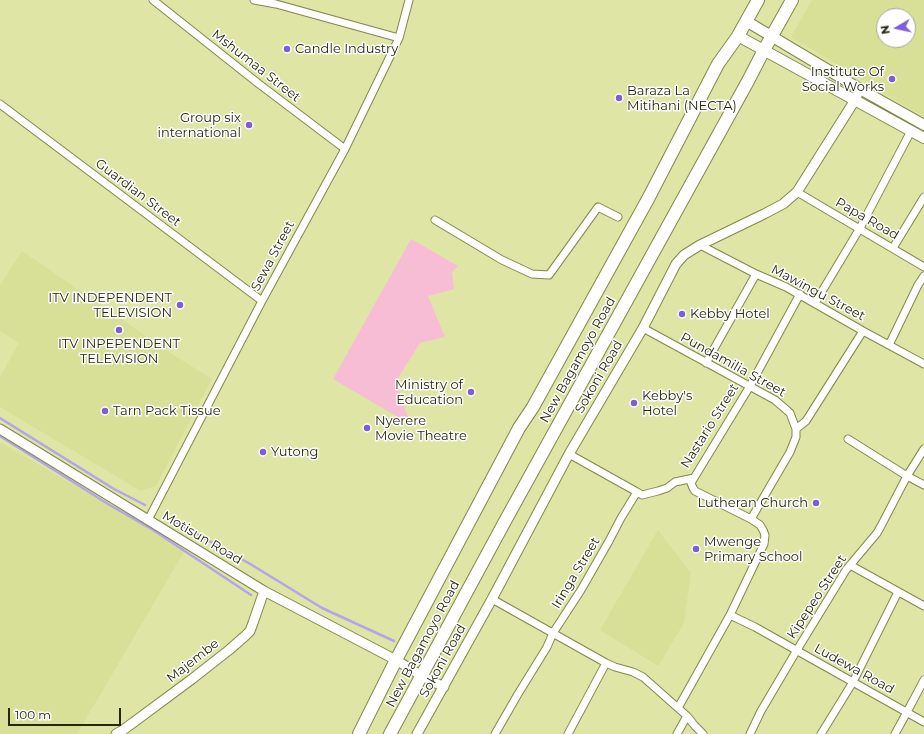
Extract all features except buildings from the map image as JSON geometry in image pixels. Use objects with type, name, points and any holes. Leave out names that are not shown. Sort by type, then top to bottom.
[{"type":"highway","name":"New Bagamoyo Road","points":[[359,734],[396,660],[519,428],[533,407],[648,200],[718,64],[738,36],[758,0]]},
{"type":"highway","name":"New Bagamoyo Road","points":[[390,734],[504,523],[792,0]]},
{"type":"main road","points":[[746,21],[860,89],[924,125]]},
{"type":"main road","points":[[738,36],[924,138]]},
{"type":"street","name":"Mshumaa Street","points":[[153,0],[345,150]]},
{"type":"street","points":[[254,0],[276,4],[399,38]]},
{"type":"street","name":"Sewa Street","points":[[148,520],[262,301],[345,150],[399,38],[409,0]]},
{"type":"street","name":"Sokoni Road","points":[[416,734],[444,687],[569,454],[643,328],[676,264],[684,255],[700,245],[783,204],[797,192],[855,100],[860,89]]},
{"type":"street","name":"Guardian Street","points":[[0,104],[262,301]]},
{"type":"street","points":[[815,303],[860,228],[911,131]]},
{"type":"street","name":"Papa Road","points":[[797,192],[924,267]]},
{"type":"street","points":[[893,248],[924,196]]},
{"type":"street","points":[[435,220],[508,263],[532,274],[549,275],[598,207],[618,217]]},
{"type":"street","name":"Mawingu Street","points":[[700,245],[756,274],[800,294],[863,331],[924,364]]},
{"type":"street","points":[[706,363],[756,274]]},
{"type":"street","points":[[889,345],[918,285],[924,276]]},
{"type":"street","name":"Nastario Street","points":[[638,492],[642,495],[658,491],[667,488],[675,482],[694,478],[750,386],[800,294]]},
{"type":"street","name":"Pundamilia Street","points":[[643,328],[775,400],[790,413],[796,429]]},
{"type":"street","points":[[752,518],[790,452],[796,437],[796,429],[806,422],[863,331]]},
{"type":"street","name":"Motisun Road","points":[[0,429],[264,591],[396,660],[444,687]]},
{"type":"street","points":[[848,439],[924,485]]},
{"type":"street","name":"Kipepeo Street","points":[[750,734],[761,711],[797,650],[850,565],[877,533],[907,476],[924,449]]},
{"type":"street","points":[[569,454],[638,492]]},
{"type":"street","points":[[678,708],[730,615],[764,544],[765,535],[760,525],[752,518],[695,491],[691,483],[694,478]]},
{"type":"street","name":"Iringa Street","points":[[495,734],[547,647],[553,633],[581,590],[621,518],[638,492]]},
{"type":"street","points":[[850,565],[924,606]]},
{"type":"street","name":"Majembe","points":[[116,734],[192,679],[245,636],[250,631],[264,591]]},
{"type":"street","points":[[821,734],[853,682],[898,592]]},
{"type":"street","points":[[492,599],[606,663],[633,672],[642,677],[687,716],[703,734]]},
{"type":"street","name":"Ludewa Road","points":[[730,615],[797,650],[924,722]]},
{"type":"street","points":[[568,734],[606,663]]},
{"type":"street","points":[[895,734],[924,680]]},
{"type":"street","points":[[677,734],[687,716]]},
{"type":"shaded area","name":"Institute Of Social Works","points":[[812,0],[924,0],[924,117],[791,37]]},
{"type":"shaded area","points":[[411,239],[458,266],[452,272],[454,289],[428,296],[445,337],[420,343],[396,381],[410,424],[333,379]]},
{"type":"shaded area","points":[[22,251],[175,356],[212,379],[156,486],[141,491],[0,407],[0,377],[19,343],[0,331],[0,285]]},
{"type":"shaded area","points":[[0,442],[185,550],[77,734],[0,734]]},
{"type":"shaded area","name":"Mwenge Primary School","points":[[658,530],[691,573],[684,623],[658,666],[600,630]]},
{"type":"waterway","points":[[0,418],[114,489],[145,505]]},
{"type":"waterway","points":[[0,436],[108,504],[153,530],[251,595]]},
{"type":"waterway","points":[[165,516],[252,565],[322,608],[394,641]]},
{"type":"place","name":"Candle Industry","points":[[287,49]]},
{"type":"place","name":"Institute Of Social Works","points":[[892,79]]},
{"type":"place","name":"Baraza La Mitihani (NECTA)","points":[[619,98]]},
{"type":"place","name":"Group six international","points":[[249,125]]},
{"type":"place","name":"ITV INDEPENDENT TELEVISION","points":[[180,305]]},
{"type":"place","name":"Kebby Hotel","points":[[682,314]]},
{"type":"place","name":"ITV INPEPENDENT TELEVISION","points":[[119,330]]},
{"type":"place","name":"Ministry of Education","points":[[471,392]]},
{"type":"place","name":"Kebby's Hotel","points":[[634,403]]},
{"type":"place","name":"Tarn Pack Tissue","points":[[105,411]]},
{"type":"place","name":"Nyerere Movie Theatre","points":[[367,428]]},
{"type":"place","name":"Yutong","points":[[263,452]]},
{"type":"place","name":"Lutheran Church","points":[[816,503]]},
{"type":"place","name":"Mwenge Primary School","points":[[696,549]]}]
